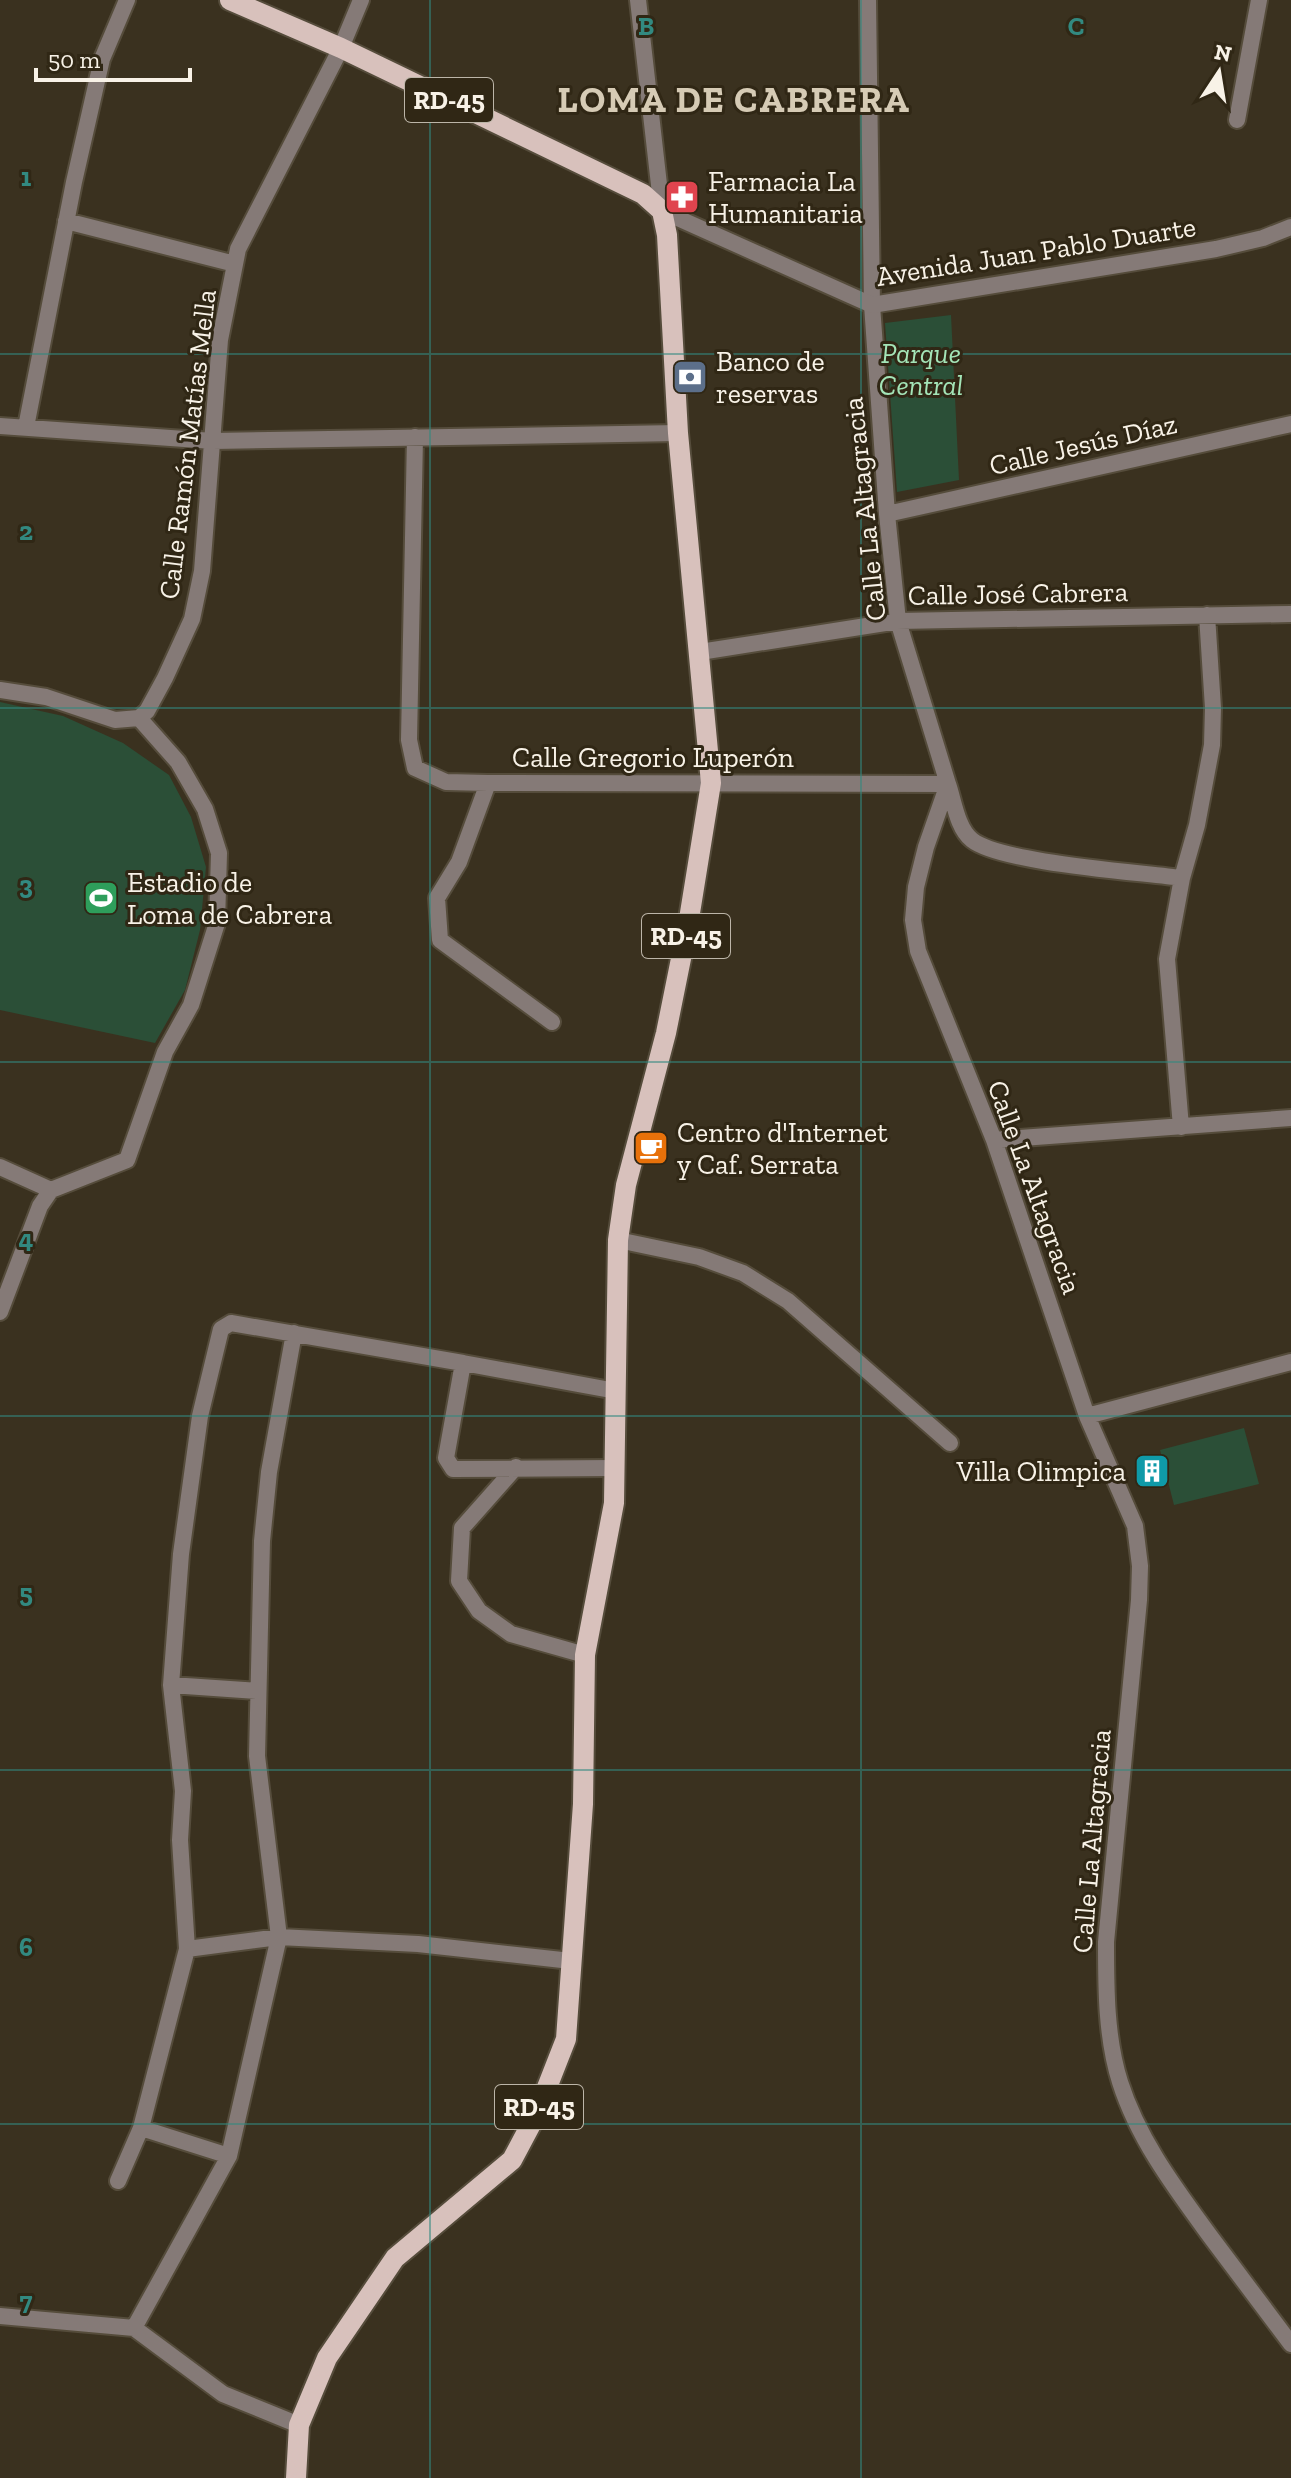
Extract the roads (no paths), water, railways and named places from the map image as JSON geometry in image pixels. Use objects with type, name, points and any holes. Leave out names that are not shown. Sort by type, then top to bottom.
[{"type":"main road","name":"RD-45","points":[[230,0],[341,48],[643,194],[662,211],[667,235],[678,433],[711,783],[689,919],[666,1033],[626,1185],[618,1240],[614,1503],[585,1655],[583,1804],[566,2039],[537,2113],[512,2160],[395,2258],[327,2358],[299,2425],[296,2478]]},
{"type":"street","points":[[26,427],[66,221],[102,59],[127,0]]},
{"type":"street","name":"Calle Ramón Matías Mella","points":[[139,718],[147,711],[165,678],[192,619],[202,571],[220,340],[238,249],[341,48],[361,0]]},
{"type":"street","points":[[638,0],[662,211]]},
{"type":"street","name":"Calle La Altagracia","points":[[868,0],[872,305],[887,514],[898,621],[948,784],[916,887],[913,920],[918,951],[994,1140],[1087,1416],[1135,1526],[1140,1566],[1106,1942],[1111,2039],[1120,2082],[1141,2134],[1182,2197],[1291,2344]]},
{"type":"street","points":[[1237,120],[1259,0]]},
{"type":"street","name":"Avenida Juan Pablo Duarte","points":[[662,211],[872,305],[1216,249],[1263,238],[1291,227]]},
{"type":"street","points":[[66,221],[235,264]]},
{"type":"street","name":"Calle Jesús Díaz","points":[[887,514],[1291,424]]},
{"type":"street","points":[[0,426],[213,441],[678,433]]},
{"type":"street","name":"Calle Gregorio Luperón","points":[[415,437],[409,740],[415,768],[446,782],[948,784]]},
{"type":"street","name":"Calle José Cabrera","points":[[700,652],[898,621],[1291,614]]},
{"type":"street","points":[[1181,1127],[1167,959],[1212,745],[1213,708],[1207,615]]},
{"type":"street","points":[[0,690],[46,697],[115,720],[139,718],[178,762],[205,809],[219,853],[217,923],[191,1005],[165,1052],[127,1160],[51,1190],[40,1206],[0,1312]]},
{"type":"street","points":[[488,783],[459,862],[437,898],[440,940],[552,1022]]},
{"type":"street","points":[[948,784],[960,822],[969,838],[986,849],[1014,856],[1182,878]]},
{"type":"street","points":[[994,1140],[1291,1118]]},
{"type":"street","points":[[0,1167],[51,1190]]},
{"type":"street","points":[[618,1240],[699,1257],[743,1273],[788,1301],[950,1443]]},
{"type":"street","points":[[118,2181],[141,2128],[187,1949],[180,1840],[183,1791],[171,1685],[181,1554],[200,1416],[221,1329],[231,1323],[616,1391]]},
{"type":"street","points":[[134,2328],[229,2156],[279,1937],[257,1756],[258,1691],[262,1541],[269,1472],[294,1333]]},
{"type":"street","points":[[1087,1416],[1291,1362]]},
{"type":"street","points":[[463,1363],[446,1458],[453,1469],[614,1468]]},
{"type":"street","points":[[516,1467],[462,1528],[459,1581],[479,1611],[511,1634],[585,1655]]},
{"type":"street","points":[[171,1685],[258,1691]]},
{"type":"street","points":[[187,1949],[279,1937],[418,1944],[571,1961]]},
{"type":"street","points":[[141,2128],[229,2156]]},
{"type":"street","points":[[0,2316],[134,2328],[223,2394],[299,2425]]},
{"type":"place","name":"Farmacia La Humanitaria","points":[[682,197]]},
{"type":"place","name":"Banco de reservas","points":[[690,377]]},
{"type":"place","name":"Estadio de Loma de Cabrera","points":[[101,898]]},
{"type":"place","name":"Centro d'Internet y Caf. Serrata","points":[[651,1148]]},
{"type":"place","name":"Villa Olimpica","points":[[1152,1471]]},
{"type":"district","name":"LOMA DE CABRERA","points":[[734,99]]},
{"type":"park label","name":"Parque Central","points":[[921,369]]}]
